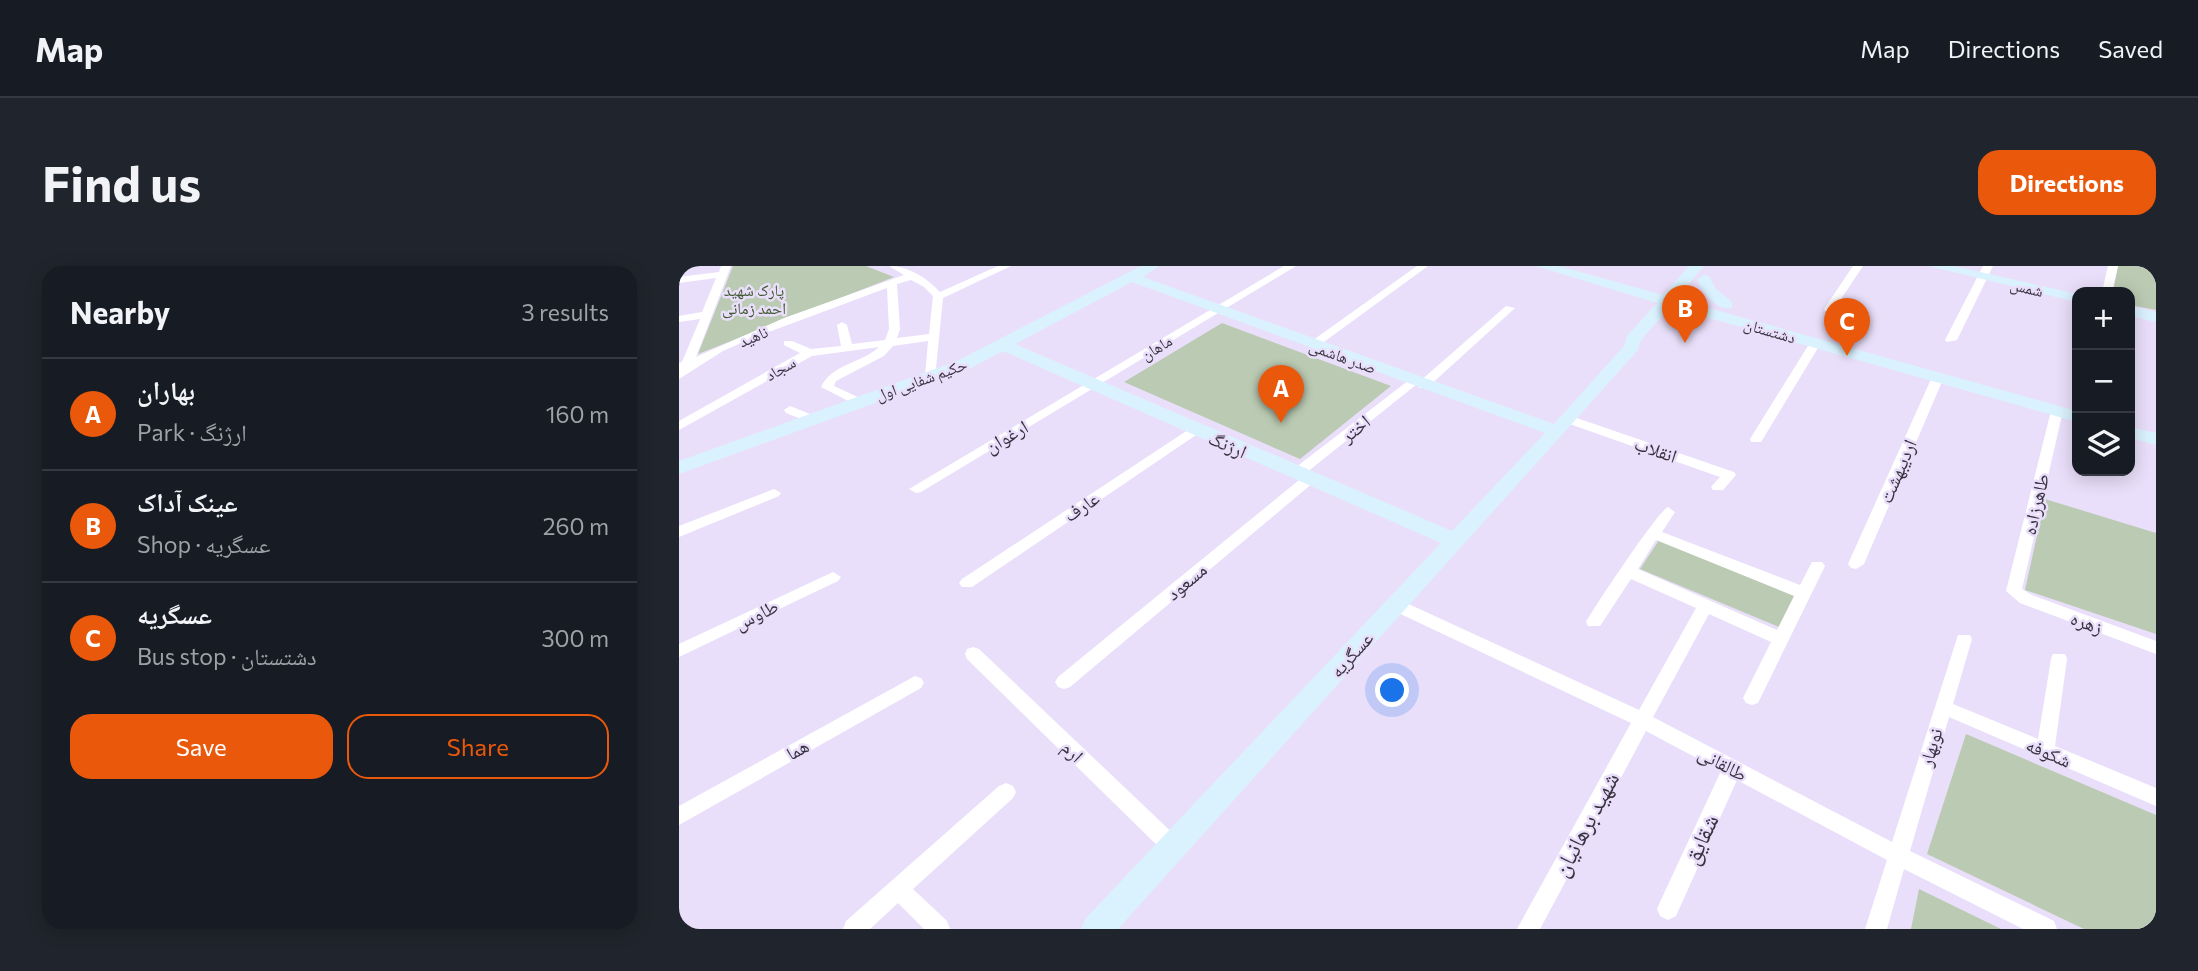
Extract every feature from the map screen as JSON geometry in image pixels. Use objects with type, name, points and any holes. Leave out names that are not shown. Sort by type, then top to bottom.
[{"type":"street","points":[[894,266],[928,285],[937,296],[931,376]]},
{"type":"street","points":[[937,296],[1006,266]]},
{"type":"street","name":"حکیم شفایی اول","points":[[679,468],[963,365],[1152,266]]},
{"type":"street","name":"ماهان","points":[[1095,384],[1291,266]]},
{"type":"street","points":[[1313,345],[1423,266]]},
{"type":"street","name":"دشتستان","points":[[1543,266],[1673,293],[1815,343],[2072,416]]},
{"type":"street","name":"دشتستان","points":[[1583,266],[1634,286]]},
{"type":"street","points":[[1829,309],[1858,266]]},
{"type":"street","name":"شمس","points":[[1935,266],[1986,272],[2072,297]]},
{"type":"street","points":[[2109,287],[2113,266]]},
{"type":"street","points":[[679,280],[725,270]]},
{"type":"street","points":[[682,369],[725,270]]},
{"type":"street","points":[[1668,320],[1726,311],[1710,291],[1701,271],[1673,293]]},
{"type":"street","name":"عسگریه","points":[[1632,347],[1633,339],[1673,293],[1701,271]]},
{"type":"street","points":[[1951,340],[1986,272]]},
{"type":"street","name":"ناهید","points":[[682,369],[823,307],[912,276]]},
{"type":"street","name":"صدر هاشمی","points":[[1131,277],[1418,383],[1562,425]]},
{"type":"street","points":[[858,402],[827,387],[829,380],[835,374],[872,361],[894,333],[893,282]]},
{"type":"street","points":[[1634,286],[1649,308],[1650,319]]},
{"type":"street","name":"عسگریه","points":[[1097,929],[1632,347],[1646,343],[1668,320],[1673,293]]},
{"type":"street","name":"اختر","points":[[1302,477],[1510,308]]},
{"type":"street","name":"دشتستان","points":[[1726,311],[2072,403]]},
{"type":"street","points":[[2135,312],[2156,317]]},
{"type":"street","points":[[679,319],[707,315]]},
{"type":"street","points":[[842,325],[847,348]]},
{"type":"street","name":"سجاد","points":[[679,426],[809,352],[934,337]]},
{"type":"street","points":[[788,343],[809,352]]},
{"type":"street","points":[[1756,439],[1815,343]]},
{"type":"street","name":"ارژنگ","points":[[1002,344],[1302,477],[1455,541]]},
{"type":"street","name":"اردیبهشت","points":[[1856,564],[1938,377]]},
{"type":"street","name":"ارغوان","points":[[916,489],[1095,384]]},
{"type":"street","points":[[790,410],[811,419]]},
{"type":"street","name":"طاهرزاده","points":[[2018,596],[2014,591],[2057,411]]},
{"type":"street","points":[[2135,420],[2156,426]]},
{"type":"street","name":"انقلاب","points":[[1562,425],[1733,469],[1718,486]]},
{"type":"street","name":"عارف","points":[[967,583],[1194,430]]},
{"type":"street","points":[[2135,433],[2156,439]]},
{"type":"street","name":"مسعود","points":[[1064,682],[1302,477]]},
{"type":"street","points":[[679,532],[774,493]]},
{"type":"street","points":[[1594,622],[1668,512]]},
{"type":"street","points":[[1652,533],[1803,593]]},
{"type":"street","points":[[1752,698],[1817,566]]},
{"type":"street","points":[[1628,571],[1781,639]]},
{"type":"street","name":"طاوس","points":[[679,650],[833,577]]},
{"type":"street","name":"زهره","points":[[2018,596],[2156,648]]},
{"type":"street","name":"شهید برهانیان","points":[[1528,929],[1706,604]]},
{"type":"street","name":"طالقانی","points":[[1397,605],[1642,720],[1897,855],[2046,929]]},
{"type":"street","name":"نوبهار","points":[[1876,929],[1964,639]]},
{"type":"street","name":"ارم","points":[[973,654],[1174,848]]},
{"type":"street","points":[[2045,750],[2059,659]]},
{"type":"street","name":"هما","points":[[679,816],[915,683]]},
{"type":"street","name":"شکوفه","points":[[1943,707],[2156,797]]},
{"type":"street","name":"شقایق","points":[[1668,909],[1733,769]]},
{"type":"street","points":[[854,929],[1006,792]]},
{"type":"street","points":[[898,889],[939,929]]},
{"type":"green space","name":"پارک شهید احمد زمانی","points":[[733,266],[866,266],[894,277],[698,354]]},
{"type":"green space","points":[[2118,266],[2156,266],[2156,310],[2135,306],[2135,287],[2114,287]]},
{"type":"green space","points":[[1222,323],[1391,386],[1300,459],[1124,382]]},
{"type":"green space","points":[[2045,499],[2156,533],[2156,634],[2025,590]]},
{"type":"green space","points":[[1659,540],[1797,596],[1779,627],[1640,569]]},
{"type":"green space","points":[[1966,734],[2156,815],[2156,929],[2084,929],[1927,854]]},
{"type":"green space","points":[[1919,889],[2001,929],[1911,929]]},
{"type":"place","name":"عینک آداک","points":[[1685,343]]},
{"type":"place","name":"عسگریه","points":[[1847,356]]},
{"type":"place","name":"بهاران","points":[[1281,423]]}]
